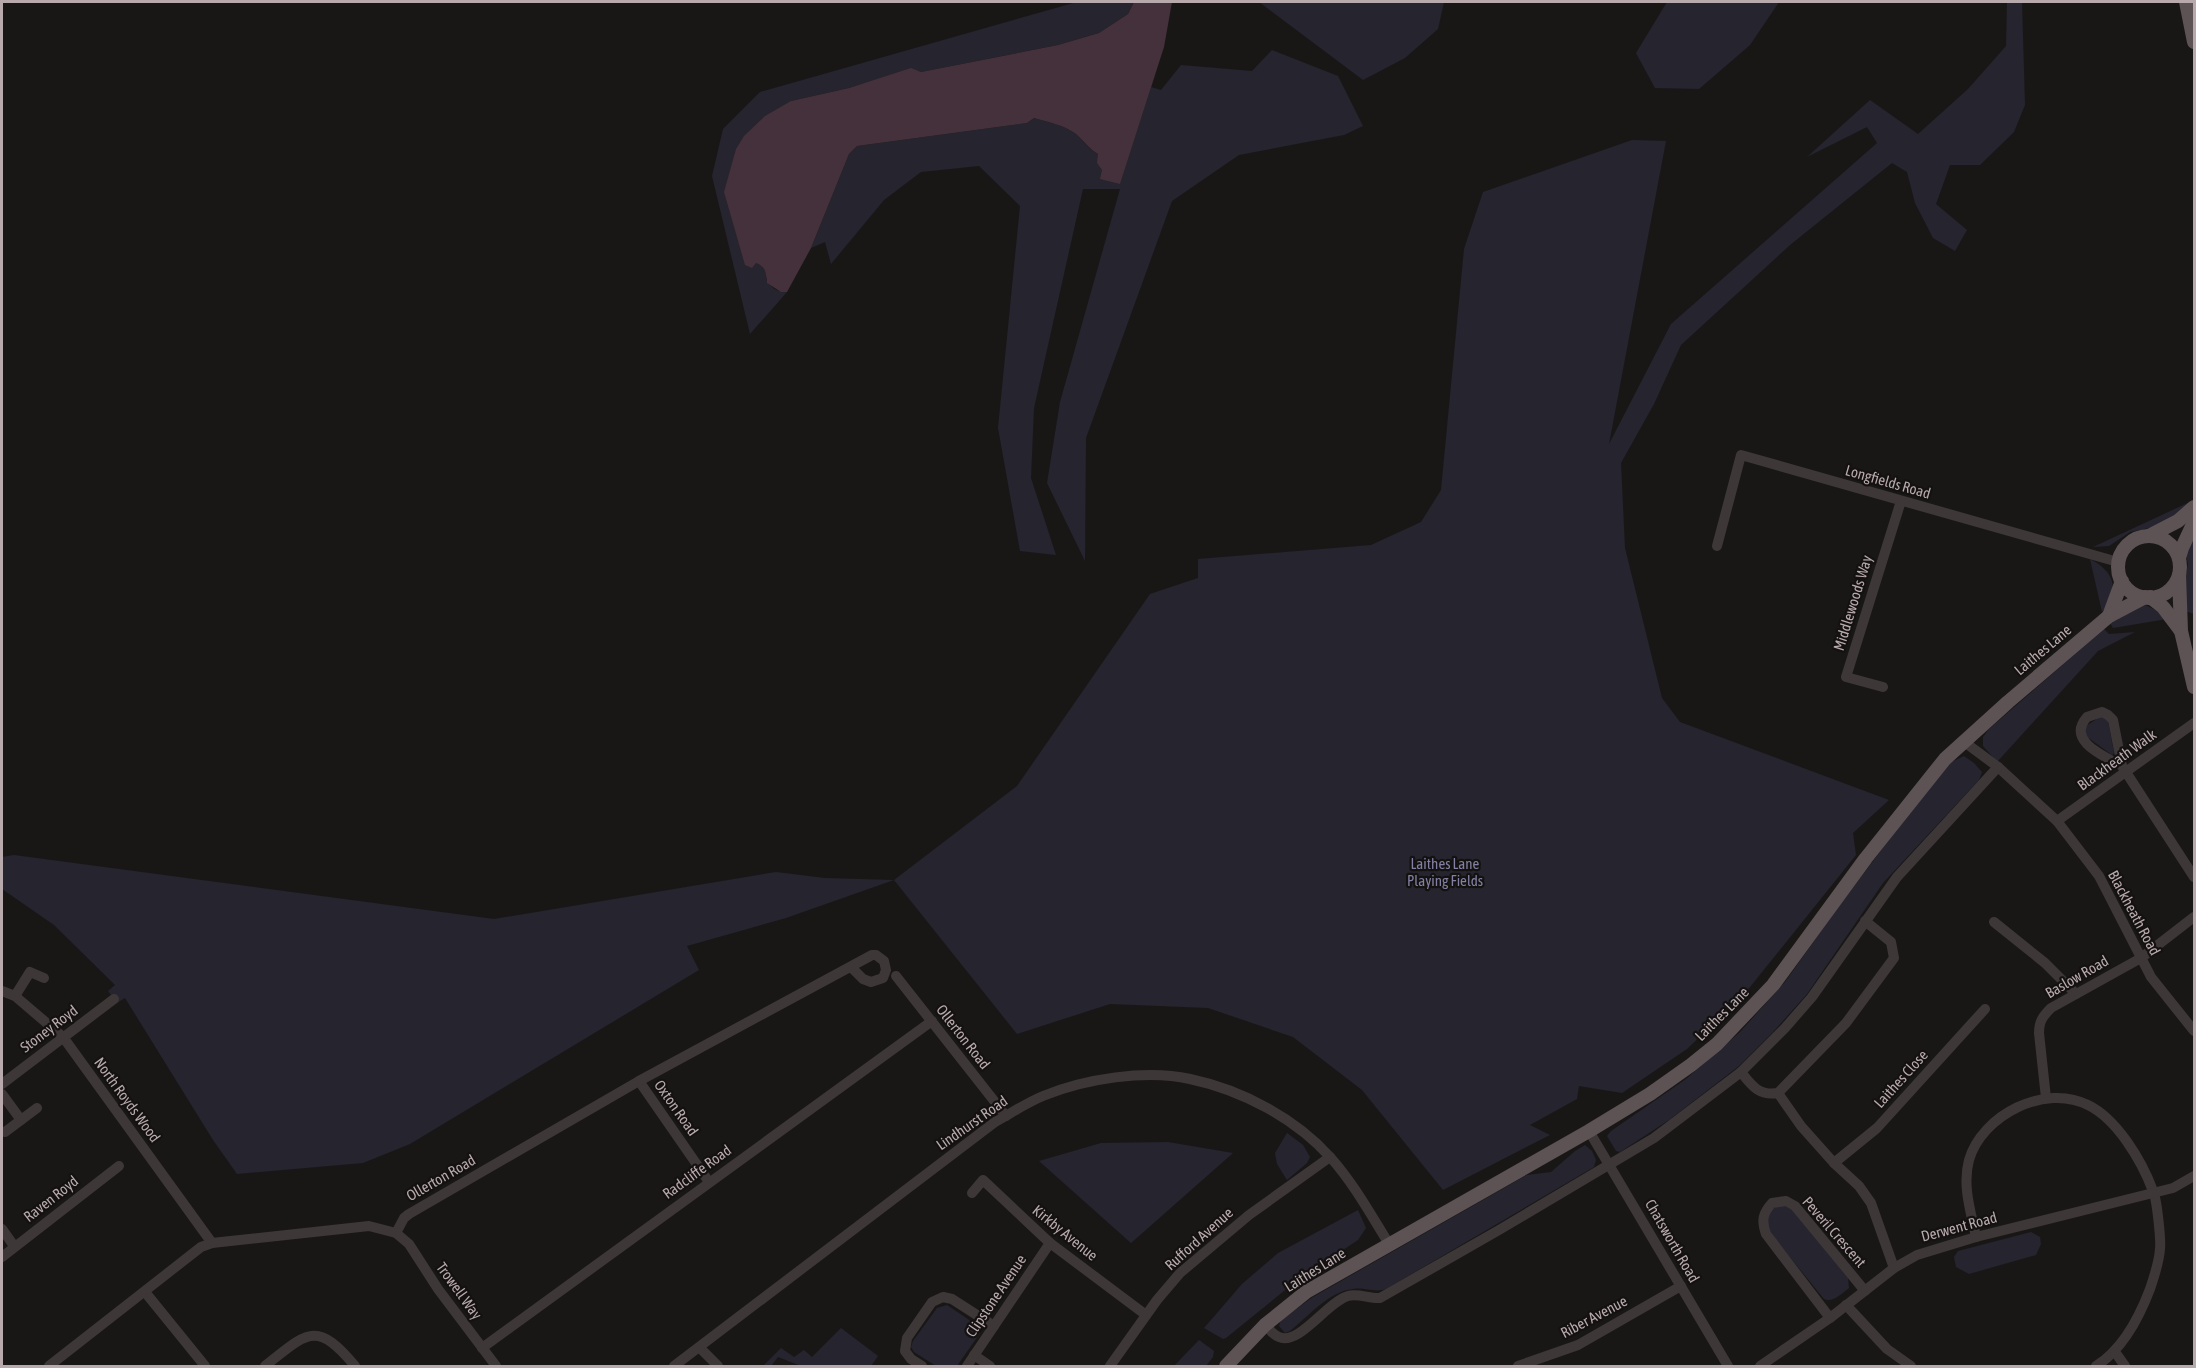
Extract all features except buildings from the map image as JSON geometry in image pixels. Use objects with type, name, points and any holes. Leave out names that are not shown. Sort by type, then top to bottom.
[{"type":"main road","points":[[2186,2],[2194,42]]},
{"type":"main road","points":[[2181,631],[2163,607],[2129,590],[2122,581],[2118,562],[2125,546],[2178,521],[2194,507]]},
{"type":"main road","points":[[2147,597],[2160,595],[2169,590],[2175,582],[2182,548],[2194,522]]},
{"type":"main road","points":[[2149,536],[2170,544],[2179,566],[2181,631],[2192,666],[2194,687]]},
{"type":"main road","name":"Laithes Lane","points":[[2109,616],[2122,581]]},
{"type":"main road","name":"Laithes Lane","points":[[1226,1366],[1265,1325],[1306,1292],[1589,1131],[1650,1094],[1717,1044],[1786,969],[1866,858],[1932,773],[1963,741],[2109,616],[2147,597]]},
{"type":"street","name":"Longfields Road","points":[[1717,546],[1741,454],[2118,562]]},
{"type":"street","name":"Middlewoods Way","points":[[1883,687],[1846,677],[1900,501]]},
{"type":"street","points":[[2124,769],[2095,750],[2081,736],[2080,729],[2087,717],[2102,712],[2112,720],[2124,769],[2194,877]]},
{"type":"street","name":"Blackheath Walk","points":[[2057,821],[2124,769],[2194,723]]},
{"type":"street","name":"Blackheath Road","points":[[1963,741],[1998,767],[2057,821],[2099,876],[2151,977],[2194,1031]]},
{"type":"street","points":[[1265,1325],[1276,1336],[1289,1339],[1346,1296],[1380,1298],[1654,1138],[1741,1072],[1812,997],[1898,877],[1998,767]]},
{"type":"street","name":"Baslow Road","points":[[2046,1098],[2039,1023],[2051,1008],[2141,958],[2194,917]]},
{"type":"street","points":[[1741,1072],[1761,1093],[1778,1093],[1846,1023],[1894,958],[1891,942],[1865,921]]},
{"type":"street","points":[[1994,922],[2045,963],[2076,994]]},
{"type":"street","name":"Ollerton Road","points":[[396,1233],[404,1218],[409,1214],[639,1081],[851,967]]},
{"type":"street","points":[[15,996],[30,972],[44,978]]},
{"type":"street","name":"Ollerton Road","points":[[896,976],[1006,1116]]},
{"type":"street","name":"North Royds Wood","points":[[2,991],[15,996],[63,1037],[212,1243]]},
{"type":"street","name":"Stoney Royd","points":[[2,1084],[114,999]]},
{"type":"street","name":"Laithes Close","points":[[1834,1163],[1877,1128],[1985,1009]]},
{"type":"street","name":"Radcliffe Road","points":[[482,1348],[932,1021]]},
{"type":"street","name":"Lindhurst Road","points":[[674,1366],[995,1122],[1043,1096],[1090,1082],[1136,1076],[1190,1079],[1264,1106],[1292,1123],[1330,1157],[1360,1196],[1389,1244]]},
{"type":"street","name":"Oxton Road","points":[[639,1081],[709,1182]]},
{"type":"street","points":[[1778,1093],[1801,1126],[1834,1163],[1859,1186],[1871,1203],[1894,1268]]},
{"type":"street","points":[[2,1094],[21,1120]]},
{"type":"street","points":[[1976,1237],[1966,1187],[1969,1159],[1988,1129],[2008,1113],[2033,1101],[2046,1098],[2060,1098],[2087,1104],[2108,1119],[2127,1142],[2154,1192],[2160,1248],[2153,1280],[2142,1311],[2115,1352],[2096,1366]]},
{"type":"street","points":[[6,1132],[37,1108]]},
{"type":"street","name":"Chatsworth Road","points":[[1589,1131],[1728,1366]]},
{"type":"street","name":"Rufford Avenue","points":[[1110,1366],[1146,1315],[1180,1273],[1282,1190],[1330,1157]]},
{"type":"street","name":"Raven Royd","points":[[2,1257],[119,1166]]},
{"type":"street","name":"Derwent Road","points":[[1760,1366],[1830,1318],[1894,1268],[1917,1254],[2173,1188],[2194,1176]]},
{"type":"street","name":"Kirkby Avenue","points":[[972,1193],[983,1180],[1050,1243],[1146,1315]]},
{"type":"street","name":"Peveril Crescent","points":[[1830,1318],[1766,1234],[1762,1224],[1763,1215],[1772,1203],[1786,1201],[1795,1206],[1865,1291]]},
{"type":"street","points":[[53,1365],[201,1247],[212,1243],[369,1226],[396,1233]]},
{"type":"street","points":[[2,1229],[14,1246]]},
{"type":"street","name":"Trowell Way","points":[[396,1233],[409,1244],[438,1289],[496,1366]]},
{"type":"street","name":"Clipstone Avenue","points":[[967,1366],[1050,1243]]},
{"type":"street","name":"Riber Avenue","points":[[1518,1366],[1578,1345],[1681,1286]]},
{"type":"street","points":[[145,1292],[205,1366]]},
{"type":"street","points":[[922,1366],[910,1359],[905,1351],[907,1338],[932,1302],[943,1297],[952,1299],[994,1326]]},
{"type":"street","points":[[1846,1305],[1887,1349],[1911,1366]]},
{"type":"street","points":[[265,1366],[295,1342],[308,1336],[321,1336],[332,1341],[355,1366]]},
{"type":"street","points":[[700,1348],[718,1366]]},
{"type":"street","points":[[2115,1352],[2125,1366]]},
{"type":"street","points":[[974,1355],[990,1366]]},
{"type":"green space","points":[[1077,2],[1134,2],[1128,14],[1099,33],[1058,45],[921,72],[911,69],[849,88],[791,101],[756,263],[762,266],[767,274],[766,280],[772,287],[787,292],[750,334],[712,176],[723,129],[760,92]]},
{"type":"green space","points":[[1259,2],[1444,2],[1438,29],[1405,58],[1363,80]]},
{"type":"green space","points":[[1667,2],[1779,2],[1750,45],[1699,89],[1655,88],[1636,53]]},
{"type":"green space","name":"Laithes Lane Playing Fields","points":[[2007,2],[2022,2],[2025,105],[2014,132],[1980,165],[1950,165],[1936,204],[1967,230],[1955,251],[1933,238],[1915,203],[1907,172],[1892,163],[1790,245],[1681,345],[1654,404],[1621,463],[1625,548],[1662,698],[1680,722],[1889,800],[1853,833],[1856,855],[1746,992],[1687,1049],[1622,1093],[1579,1086],[1577,1099],[1530,1125],[1550,1135],[1443,1190],[1362,1090],[1293,1037],[1208,1008],[1110,1004],[1017,1034],[894,880],[1017,786],[1150,594],[1198,578],[1198,559],[1371,545],[1421,522],[1441,490],[1464,249],[1483,192],[1632,140],[1666,141],[1609,444],[1671,324],[1877,143],[1867,127],[1807,157],[1870,100],[1918,134],[1968,89],[2006,46]]},
{"type":"green space","points":[[1272,50],[1338,76],[1363,126],[1344,135],[1239,155],[1172,201],[1086,438],[1085,561],[1047,483],[1060,402],[1120,189],[1083,189],[1034,408],[1031,478],[1056,555],[1020,551],[998,428],[1020,206],[979,166],[921,172],[884,200],[831,264],[825,242],[811,248],[849,154],[857,146],[1027,123],[1034,118],[1061,126],[1076,134],[1098,154],[1102,170],[1120,183],[1151,87],[1161,90],[1181,65],[1252,71]]},
{"type":"green space","points":[[2194,500],[2186,510],[2154,527],[2130,532],[2109,546],[2093,547]]},
{"type":"green space","points":[[2194,530],[2194,614],[2185,611],[2185,581],[2188,564],[2185,550]]},
{"type":"green space","points":[[2090,559],[2105,570],[2112,582],[2111,596],[2102,612]]},
{"type":"green space","points":[[2145,605],[2162,613],[2167,619],[2113,628],[2110,623],[2137,606]]},
{"type":"green space","points":[[2104,629],[2109,634],[2135,632],[2098,651],[1997,762],[1983,746],[1983,737],[1989,729]]},
{"type":"green space","points":[[2100,717],[2108,721],[2114,753],[2112,755],[2086,736],[2086,726]]},
{"type":"green space","points":[[1964,756],[1982,772],[1979,780],[1883,883],[1807,994],[1739,1066],[1669,1120],[1620,1152],[1616,1151],[1607,1136],[1611,1131],[1686,1079],[1740,1032],[1785,982],[1836,910],[1951,762]]},
{"type":"green space","points":[[14,855],[494,919],[776,872],[825,878],[894,880],[786,918],[687,946],[699,970],[410,1144],[363,1163],[237,1174],[213,1140],[125,998],[117,1003],[108,991],[115,985],[54,925],[2,889],[2,857]]},
{"type":"green space","points":[[1287,1133],[1303,1145],[1310,1157],[1307,1163],[1287,1180],[1277,1164],[1275,1153]]},
{"type":"green space","points":[[1168,1142],[1233,1153],[1131,1243],[1039,1161],[1101,1143]]},
{"type":"green space","points":[[1585,1145],[1592,1151],[1596,1160],[1594,1167],[1386,1289],[1344,1291],[1327,1299],[1290,1331],[1285,1333],[1279,1326],[1281,1320],[1313,1297],[1527,1175],[1551,1172]]},
{"type":"green space","points":[[1779,1205],[1793,1210],[1848,1278],[1849,1288],[1837,1297],[1831,1300],[1824,1299],[1771,1234],[1768,1218]]},
{"type":"green space","points":[[1358,1210],[1366,1228],[1358,1240],[1295,1282],[1226,1338],[1223,1339],[1204,1328],[1242,1284],[1278,1253]]},
{"type":"green space","points":[[2031,1232],[2040,1237],[2041,1244],[2036,1255],[1969,1274],[1956,1267],[1954,1257],[1958,1251]]},
{"type":"green space","points":[[947,1305],[981,1328],[980,1333],[957,1366],[936,1366],[914,1352],[911,1347],[937,1308]]},
{"type":"green space","points":[[841,1328],[878,1356],[871,1366],[801,1366],[778,1357],[771,1366],[763,1366],[781,1348],[794,1357],[804,1350],[812,1357]]},
{"type":"green space","points":[[1199,1340],[1214,1351],[1213,1357],[1206,1366],[1174,1366]]},
{"type":"shaded area","points":[[1134,2],[1172,2],[1164,47],[1120,184],[1100,179],[1102,170],[1097,163],[1098,154],[1076,134],[1061,126],[1034,118],[1027,123],[857,146],[849,154],[811,248],[787,292],[781,292],[767,283],[762,266],[756,263],[752,268],[745,265],[724,192],[736,149],[744,136],[765,116],[791,101],[849,88],[911,68],[921,72],[1058,45],[1099,33],[1128,14]]}]
